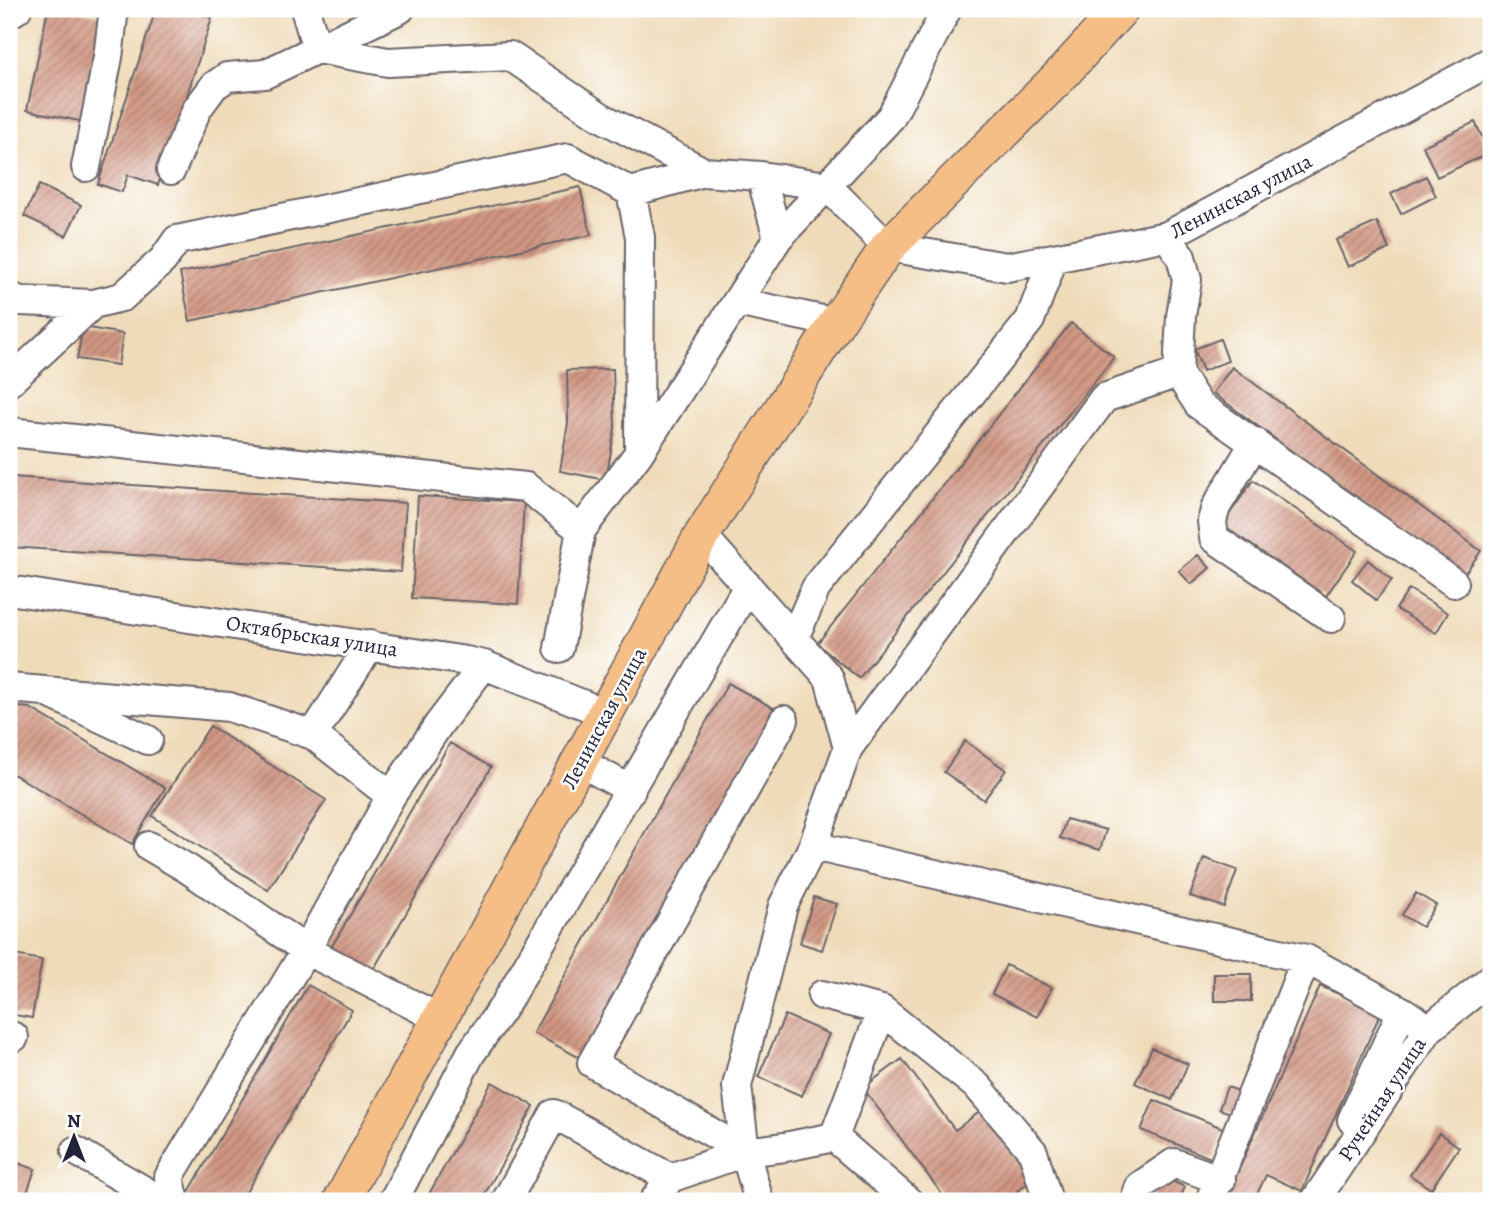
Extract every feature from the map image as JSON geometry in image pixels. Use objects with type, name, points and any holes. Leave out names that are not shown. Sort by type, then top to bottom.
[{"type":"main road","name":"Ленинская улица","points":[[341,1201],[702,535],[836,323],[888,247],[1060,76],[1121,9]]},
{"type":"street","points":[[9,14],[17,9]]},
{"type":"street","points":[[86,167],[108,57],[114,9]]},
{"type":"street","points":[[305,9],[317,49]]},
{"type":"street","points":[[171,170],[197,109],[214,86],[227,77],[265,74],[400,9]]},
{"type":"street","points":[[559,648],[581,530],[639,453],[778,238],[891,117],[947,9]]},
{"type":"street","points":[[317,49],[388,62],[510,56],[601,117],[705,172]]},
{"type":"street","name":"Ленинская улица","points":[[888,247],[1007,267],[1167,236],[1491,61]]},
{"type":"street","points":[[9,296],[20,301],[93,304],[122,297],[163,260],[177,240],[568,158],[631,192],[705,172],[761,176],[827,186],[888,247]]},
{"type":"street","points":[[761,176],[778,238]]},
{"type":"street","points":[[631,192],[640,237],[639,453]]},
{"type":"street","points":[[1167,236],[1181,257],[1187,280],[1181,316],[1178,373],[1199,405],[1454,583]]},
{"type":"street","points":[[794,638],[816,588],[1030,320],[1053,259]]},
{"type":"street","points":[[737,302],[836,323]]},
{"type":"street","points":[[9,382],[93,304]]},
{"type":"street","points":[[759,1201],[745,1152],[737,1086],[783,906],[813,846],[848,748],[1104,398],[1178,373]]},
{"type":"street","points":[[9,432],[526,487],[581,530]]},
{"type":"street","points":[[1255,442],[1216,506],[1212,521],[1214,538],[1331,618]]},
{"type":"street","points":[[702,535],[830,678],[848,748]]},
{"type":"street","points":[[393,1201],[471,1053],[504,1006],[748,586]]},
{"type":"street","name":"Октябрьская улица","points":[[9,590],[484,665],[607,714]]},
{"type":"street","points":[[313,735],[370,645]]},
{"type":"street","points":[[175,1201],[169,1177],[306,950],[391,796],[439,724],[484,665]]},
{"type":"street","points":[[9,688],[229,707],[313,735],[391,796]]},
{"type":"street","points":[[44,691],[148,740]]},
{"type":"street","points":[[745,1152],[592,1063],[784,720]]},
{"type":"street","points":[[580,762],[631,790]]},
{"type":"street","points":[[149,846],[188,869],[306,950],[423,1010]]},
{"type":"street","points":[[813,846],[1306,959],[1402,1011],[1429,1029]]},
{"type":"street","points":[[1135,1201],[1140,1186],[1174,1163],[1215,1190],[1306,959]]},
{"type":"street","name":"Ручейная улица","points":[[1315,1201],[1429,1029],[1491,979]]},
{"type":"street","points":[[822,995],[883,1010],[978,1087],[1033,1152],[1048,1201]]},
{"type":"street","points":[[834,1137],[883,1010]]},
{"type":"street","points":[[1342,1141],[1402,1011]]},
{"type":"street","points":[[506,1201],[554,1114],[662,1190],[745,1152],[834,1137]]},
{"type":"street","points":[[834,1137],[908,1201]]},
{"type":"street","points":[[76,1151],[162,1201]]},
{"type":"building","points":[[48,9],[66,9],[110,17],[89,123],[27,110]]},
{"type":"building","points":[[156,9],[184,9],[212,18],[158,185],[128,175],[122,192],[98,184]]},
{"type":"building","points":[[1475,122],[1490,153],[1437,177],[1423,146]]},
{"type":"building","points":[[1426,176],[1436,196],[1401,214],[1391,194]]},
{"type":"building","points":[[39,185],[81,205],[66,236],[24,216]]},
{"type":"building","points":[[580,187],[591,235],[190,321],[180,273]]},
{"type":"building","points":[[1377,222],[1389,249],[1348,267],[1336,240]]},
{"type":"building","points":[[1071,323],[1114,357],[859,678],[817,644]]},
{"type":"building","points":[[83,327],[123,334],[118,365],[77,359]]},
{"type":"building","points":[[1220,339],[1228,361],[1203,371],[1194,349]]},
{"type":"building","points":[[1232,367],[1481,551],[1462,577],[1213,393]]},
{"type":"building","points":[[613,369],[615,428],[606,480],[560,471],[568,423],[567,370]]},
{"type":"building","points":[[12,477],[406,503],[401,572],[9,547]]},
{"type":"building","points":[[1253,480],[1357,551],[1326,596],[1222,525]]},
{"type":"building","points":[[418,496],[524,502],[518,604],[412,598]]},
{"type":"building","points":[[1198,555],[1210,568],[1191,584],[1179,571]]},
{"type":"building","points":[[1368,560],[1392,580],[1376,600],[1352,580]]},
{"type":"building","points":[[1409,589],[1448,613],[1436,633],[1396,609]]},
{"type":"building","points":[[728,683],[775,709],[580,1058],[533,1033]]},
{"type":"building","points":[[9,706],[30,708],[165,788],[132,844],[9,774]]},
{"type":"building","points":[[210,726],[326,800],[268,890],[152,816]]},
{"type":"building","points":[[965,741],[1006,770],[984,800],[944,772]]},
{"type":"building","points":[[450,743],[491,767],[372,972],[331,948]]},
{"type":"building","points":[[1066,819],[1106,830],[1100,850],[1060,838]]},
{"type":"building","points":[[1204,858],[1237,870],[1224,907],[1190,896]]},
{"type":"building","points":[[1416,893],[1436,905],[1422,927],[1402,915]]},
{"type":"building","points":[[814,897],[837,904],[822,950],[800,943]]},
{"type":"building","points":[[9,954],[42,960],[32,1018],[9,1014]]},
{"type":"building","points":[[1006,965],[1052,988],[1037,1017],[992,994]]},
{"type":"building","points":[[1214,974],[1251,974],[1251,1001],[1214,1001]]},
{"type":"building","points":[[308,985],[352,1010],[241,1201],[194,1201],[186,1197]]},
{"type":"building","points":[[1320,986],[1381,1012],[1302,1191],[1266,1175],[1254,1201],[1225,1201]]},
{"type":"building","points":[[785,1015],[829,1034],[802,1096],[758,1077]]},
{"type":"building","points":[[1152,1048],[1188,1064],[1172,1100],[1135,1083]]},
{"type":"building","points":[[902,1059],[955,1130],[985,1108],[1036,1177],[1004,1201],[947,1201],[863,1088]]},
{"type":"building","points":[[492,1082],[534,1106],[481,1201],[425,1201]]},
{"type":"building","points":[[1227,1087],[1245,1093],[1238,1116],[1219,1109]]},
{"type":"building","points":[[1154,1100],[1225,1129],[1213,1159],[1141,1130]]},
{"type":"building","points":[[1439,1133],[1459,1147],[1431,1189],[1410,1175]]},
{"type":"building","points":[[9,1160],[35,1169],[26,1196],[9,1190]]},
{"type":"building","points":[[1161,1176],[1185,1187],[1179,1201],[1150,1201]]}]
